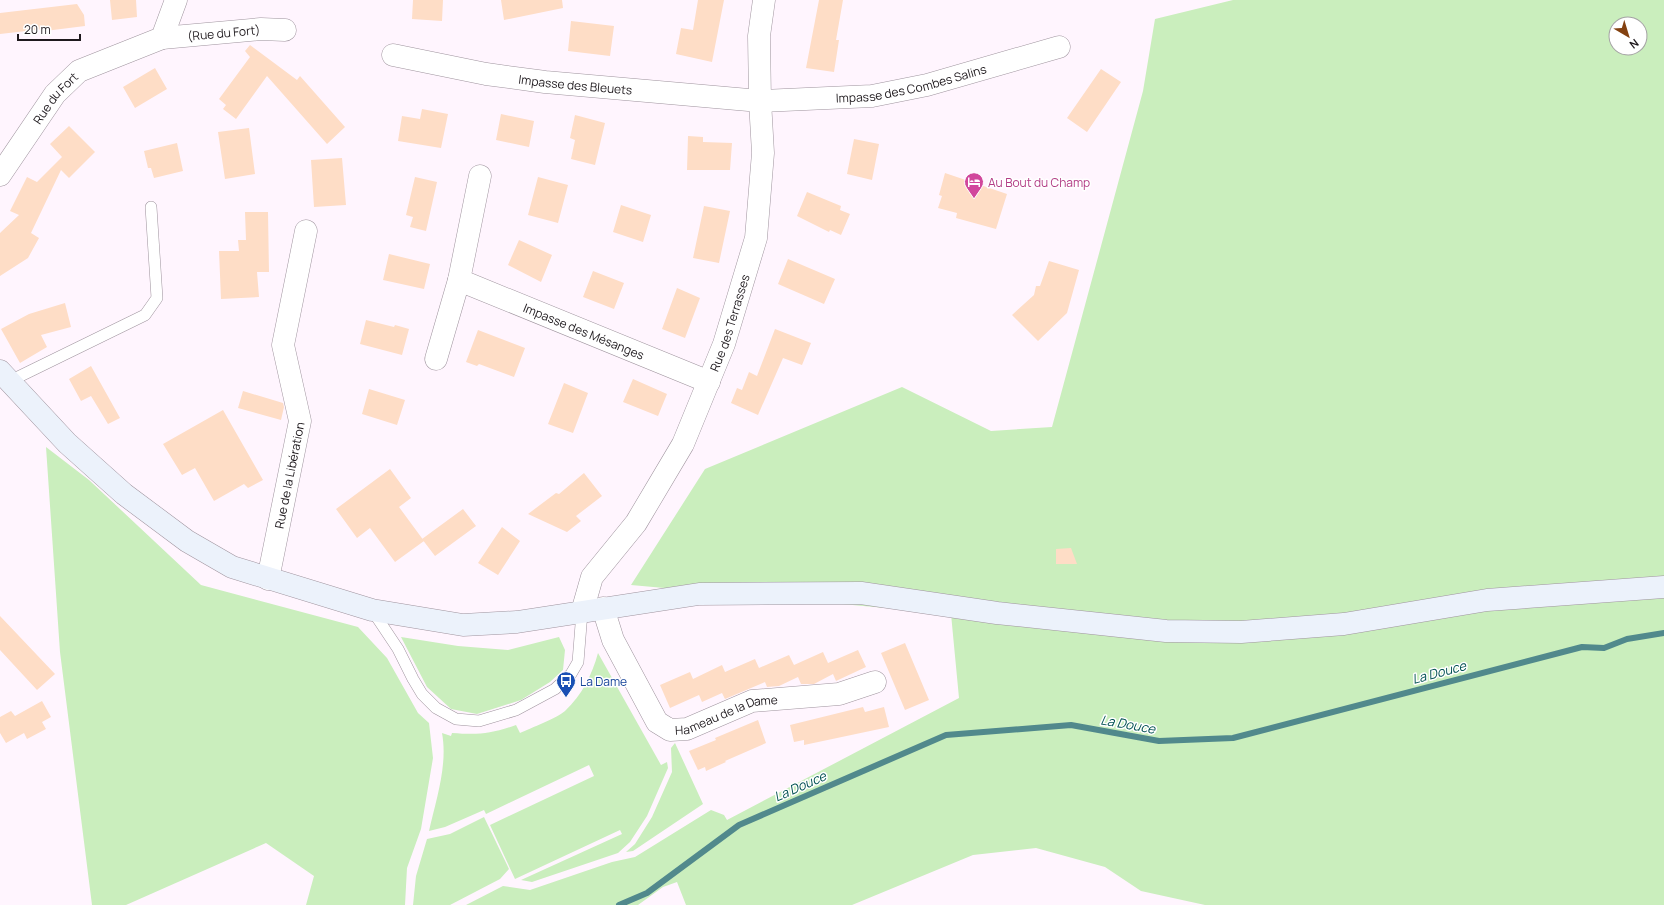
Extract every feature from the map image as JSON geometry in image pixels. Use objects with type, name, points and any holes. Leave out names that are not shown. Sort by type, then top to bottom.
[{"type":"street","points":[[162,38],[176,0]]},
{"type":"street","name":"Rue des Terrasses","points":[[592,610],[592,577],[636,523],[683,444],[724,344],[756,238],[763,153],[760,101],[759,36],[764,0]]},
{"type":"street","name":"(Rue du Fort)","points":[[162,38],[260,29],[285,30]]},
{"type":"street","name":"Rue du Fort","points":[[0,175],[55,94],[79,70],[162,38]]},
{"type":"street","name":"Impasse des Combes Salins","points":[[760,101],[872,96],[927,85],[1059,47]]},
{"type":"street","name":"Impasse des Bleuets","points":[[393,55],[486,74],[545,82],[760,101]]},
{"type":"street","points":[[436,359],[459,280],[480,176]]},
{"type":"street","name":"Rue de la Libération","points":[[268,579],[300,421],[283,345],[306,231]]},
{"type":"street","name":"Impasse des Mésanges","points":[[459,280],[709,382]]},
{"type":"street","points":[[5,376],[68,443],[124,494],[188,541],[232,567],[372,610],[463,625],[517,622],[699,594],[861,593],[997,613],[1166,630],[1241,632],[1344,624],[1487,600],[1664,587]]},
{"type":"street","name":"Hameau de la Dame","points":[[592,610],[613,640],[658,722],[670,730],[687,729],[752,701],[839,694],[875,682]]},
{"type":"lane","points":[[5,376],[145,315],[157,298],[151,207]]},
{"type":"lane","points":[[372,610],[398,649],[419,689],[436,708],[456,719],[479,721],[516,710],[555,689],[571,674],[578,662],[592,610]]},
{"type":"green space","points":[[1233,0],[1664,0],[1664,905],[1205,905],[1141,891],[1105,867],[1036,848],[973,855],[852,905],[686,905],[677,882],[663,887],[638,905],[466,905],[503,886],[530,890],[612,862],[635,857],[711,810],[724,815],[727,820],[959,698],[951,614],[631,585],[705,469],[902,387],[991,431],[1052,427],[1143,91],[1155,19]]},
{"type":"green space","points":[[46,447],[89,480],[201,585],[358,627],[387,658],[418,713],[429,723],[433,758],[421,829],[407,868],[405,905],[306,905],[314,876],[266,843],[126,905],[92,905],[60,652]]},
{"type":"green space","points":[[401,637],[458,646],[508,650],[559,637],[565,650],[563,670],[550,682],[521,700],[477,714],[451,709],[427,687]]},
{"type":"green space","points":[[598,653],[661,765],[667,762],[668,768],[647,816],[630,842],[618,853],[532,882],[521,880],[622,834],[620,830],[515,879],[490,825],[594,776],[589,765],[486,814],[484,810],[445,827],[429,831],[438,795],[442,770],[442,733],[451,736],[452,733],[484,733],[516,725],[520,733],[556,717],[571,705],[581,691],[593,669]]},
{"type":"green space","points":[[675,743],[703,804],[633,851],[626,852],[635,844],[652,817],[672,772],[671,748]]},
{"type":"green space","points":[[484,817],[509,869],[500,879],[450,905],[413,905],[416,876],[427,839],[450,834]]},
{"type":"building","points":[[110,0],[136,0],[137,17],[112,20]]},
{"type":"building","points":[[413,0],[443,0],[442,21],[412,19]]},
{"type":"building","points":[[501,0],[562,0],[563,8],[504,20]]},
{"type":"building","points":[[698,0],[724,0],[712,62],[676,54],[681,28],[693,30]]},
{"type":"building","points":[[819,0],[843,0],[836,40],[839,40],[834,72],[806,68]]},
{"type":"building","points":[[77,4],[84,15],[85,26],[45,31],[44,29],[0,34],[0,13]]},
{"type":"building","points":[[571,21],[614,26],[610,56],[568,51]]},
{"type":"building","points":[[250,45],[297,80],[300,76],[345,127],[327,144],[267,76],[236,119],[223,109],[226,105],[219,99],[250,57],[245,51]]},
{"type":"building","points":[[155,68],[167,89],[135,108],[123,87]]},
{"type":"building","points":[[1101,69],[1121,82],[1087,132],[1067,118]]},
{"type":"building","points":[[422,109],[448,114],[441,148],[398,141],[402,116],[420,119]]},
{"type":"building","points":[[501,114],[534,121],[529,147],[496,140]]},
{"type":"building","points":[[575,115],[605,123],[595,165],[571,159],[575,140],[570,138]]},
{"type":"building","points":[[69,126],[95,152],[69,178],[61,170],[31,233],[39,238],[28,258],[0,276],[0,233],[19,215],[10,211],[27,177],[37,182],[62,157],[50,144]]},
{"type":"building","points":[[249,128],[255,174],[225,179],[218,132]]},
{"type":"building","points":[[688,136],[703,137],[703,142],[732,143],[730,170],[687,170]]},
{"type":"building","points":[[854,139],[879,144],[872,180],[847,174]]},
{"type":"building","points":[[177,143],[183,171],[154,178],[151,168],[148,168],[144,151]]},
{"type":"building","points":[[342,158],[346,205],[314,207],[311,160]]},
{"type":"building","name":"Au Bout du Champ","points":[[945,173],[1007,194],[996,229],[956,218],[957,213],[938,208],[942,196],[939,195]]},
{"type":"building","points":[[415,177],[437,182],[426,231],[410,227],[413,217],[406,215]]},
{"type":"building","points":[[538,177],[568,185],[558,223],[528,215]]},
{"type":"building","points":[[807,192],[841,206],[840,210],[850,214],[841,235],[830,230],[829,232],[797,216]]},
{"type":"building","points":[[621,205],[651,215],[643,242],[613,232]]},
{"type":"building","points":[[704,206],[730,211],[719,263],[693,258]]},
{"type":"building","points":[[245,212],[268,212],[269,272],[257,272],[259,297],[221,299],[219,251],[239,251],[238,240],[246,240]]},
{"type":"building","points":[[519,240],[552,255],[541,282],[508,265]]},
{"type":"building","points":[[389,254],[430,264],[424,289],[383,280]]},
{"type":"building","points":[[788,259],[835,279],[824,304],[778,284]]},
{"type":"building","points":[[1049,261],[1079,270],[1067,313],[1038,341],[1012,315],[1034,295],[1036,286],[1040,286]]},
{"type":"building","points":[[593,271],[624,283],[614,309],[583,297]]},
{"type":"building","points":[[677,288],[700,298],[685,338],[662,329]]},
{"type":"building","points":[[65,303],[71,327],[41,335],[47,347],[20,363],[1,329],[29,314]]},
{"type":"building","points":[[366,320],[409,329],[402,355],[360,344]]},
{"type":"building","points":[[775,329],[811,343],[802,365],[783,358],[758,415],[731,403],[737,388],[742,390],[749,372],[757,376]]},
{"type":"building","points":[[478,330],[525,348],[514,377],[479,364],[477,366],[466,362]]},
{"type":"building","points":[[91,366],[120,418],[108,424],[91,396],[81,401],[69,379]]},
{"type":"building","points":[[633,379],[667,394],[658,416],[623,402]]},
{"type":"building","points":[[564,383],[588,393],[573,433],[548,424]]},
{"type":"building","points":[[369,389],[405,400],[397,425],[362,414]]},
{"type":"building","points":[[243,391],[283,403],[284,407],[281,420],[238,408]]},
{"type":"building","points":[[223,410],[263,480],[248,488],[244,484],[214,501],[195,468],[182,475],[163,444]]},
{"type":"building","points":[[390,469],[411,498],[399,507],[424,541],[395,562],[370,528],[357,538],[336,509]]},
{"type":"building","points":[[584,473],[602,496],[576,516],[581,521],[567,532],[528,514],[556,493],[559,494]]},
{"type":"building","points":[[463,509],[476,526],[435,556],[422,539]]},
{"type":"building","points":[[502,527],[520,541],[498,575],[478,563]]},
{"type":"building","points":[[1071,548],[1077,564],[1056,564],[1056,549]]},
{"type":"building","points":[[0,616],[55,674],[37,690],[0,650]]},
{"type":"building","points":[[905,643],[929,700],[905,710],[881,653]]},
{"type":"building","points":[[858,650],[866,667],[836,681],[833,674],[814,684],[801,684],[798,677],[779,686],[767,687],[765,682],[725,699],[722,693],[702,702],[699,695],[670,708],[660,685],[690,672],[693,679],[722,665],[725,672],[755,659],[759,668],[789,655],[794,665],[823,652],[828,663]]},
{"type":"building","points":[[42,701],[51,717],[42,722],[46,729],[27,739],[24,733],[6,743],[0,733],[0,717],[11,711],[15,716]]},
{"type":"building","points":[[863,707],[865,712],[884,707],[889,727],[804,745],[804,740],[794,742],[790,725]]},
{"type":"building","points":[[758,720],[766,743],[706,771],[705,767],[698,770],[689,751],[716,740],[715,738]]},
{"type":"waterway","name":"La Douce","points":[[619,905],[647,893],[739,825],[946,735],[1071,725],[1159,741],[1233,738],[1582,647],[1604,648],[1627,639],[1664,633]]},
{"type":"place","name":"Au Bout du Champ","points":[[974,199]]},
{"type":"place","name":"La Dame","points":[[566,698]]}]
